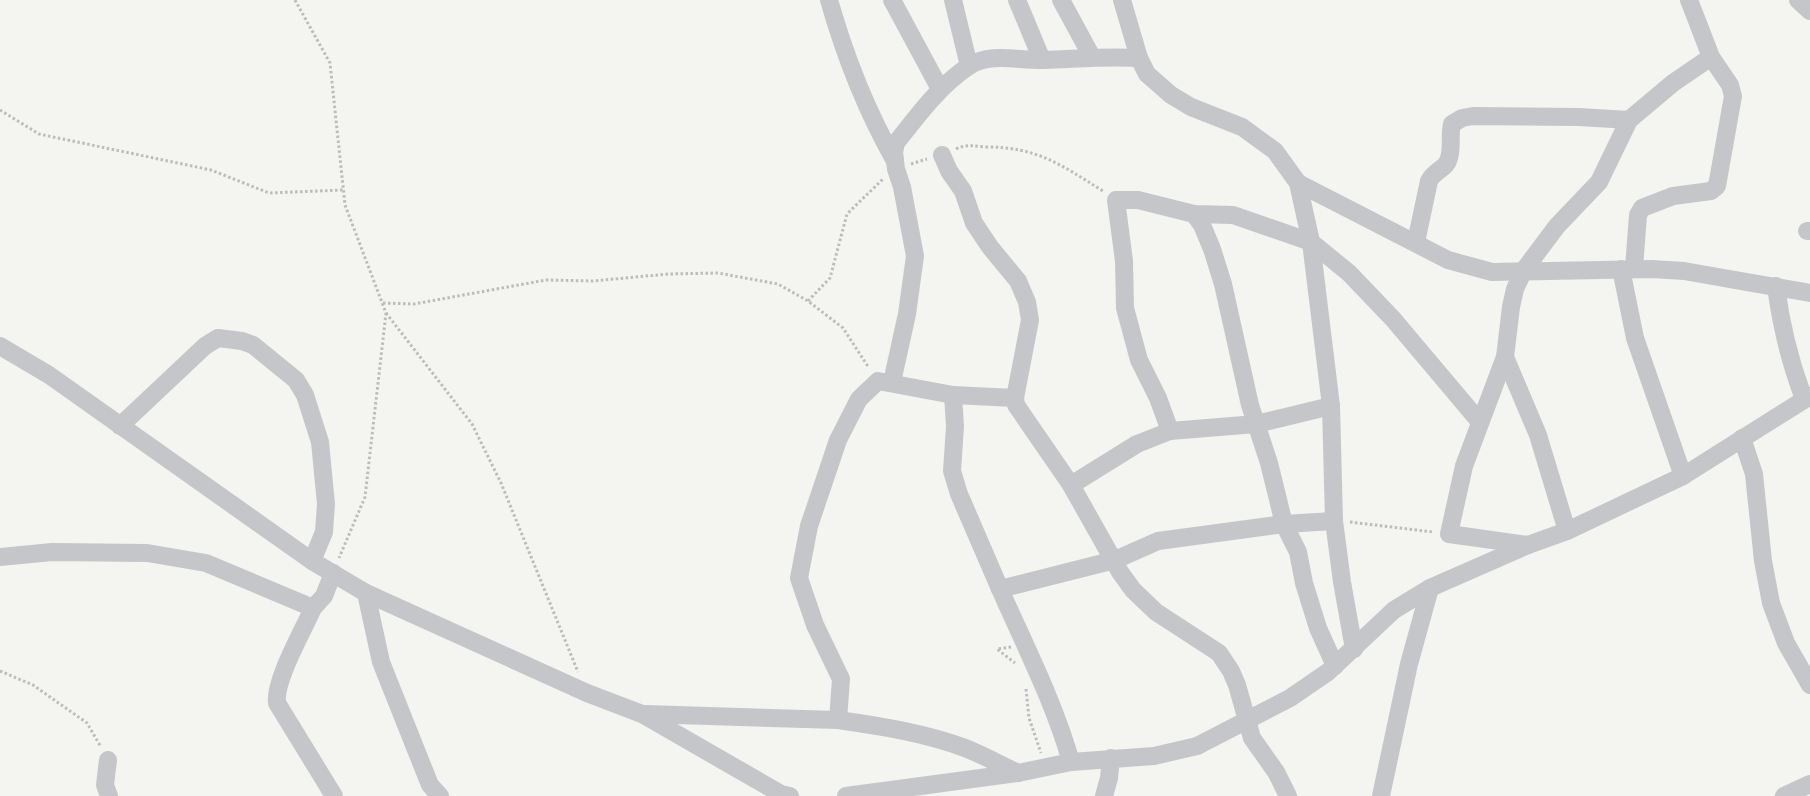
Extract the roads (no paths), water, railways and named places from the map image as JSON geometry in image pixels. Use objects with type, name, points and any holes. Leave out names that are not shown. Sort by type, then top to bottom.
[{"type":"street","points":[[829,0],[841,41],[863,101],[895,162],[916,256],[907,314],[885,381],[859,399],[838,440],[809,526],[799,578],[815,625],[840,679],[838,720]]},
{"type":"street","points":[[892,0],[940,88]]},
{"type":"street","points":[[953,0],[969,66]]},
{"type":"street","points":[[1017,0],[1042,60]]},
{"type":"street","points":[[1061,0],[1092,57]]},
{"type":"street","points":[[1682,476],[1635,338],[1627,268],[1638,215],[1642,208],[1673,196],[1712,192],[1718,186],[1734,96],[1730,84],[1711,57],[1689,0]]},
{"type":"street","points":[[1798,0],[1810,11]]},
{"type":"street","points":[[1125,2],[1139,58],[1147,74],[1172,95],[1191,107],[1242,127],[1275,151],[1298,183],[1311,242],[1331,406],[1334,521],[1342,582],[1354,649]]},
{"type":"street","points":[[895,162],[896,143],[940,88],[969,66],[985,60],[1005,58],[1042,60],[1092,57],[1139,58]]},
{"type":"street","points":[[1528,545],[1449,534],[1458,490],[1479,421],[1505,357],[1515,289],[1524,270],[1558,226],[1599,182],[1629,120],[1673,83],[1711,57]]},
{"type":"street","points":[[1416,242],[1428,180],[1433,173],[1449,160],[1452,124],[1462,118],[1579,116],[1629,120]]},
{"type":"street","points":[[942,155],[949,171],[963,191],[974,223],[995,254],[1018,281],[1027,302],[1030,320],[1014,398],[1024,418],[1071,485],[1115,560],[1120,572],[1133,590],[1156,612],[1219,653],[1234,678],[1252,738],[1276,772],[1288,796]]},
{"type":"street","points":[[1298,183],[1448,260],[1492,272],[1627,268],[1684,271],[1810,293]]},
{"type":"street","points":[[1170,431],[1158,398],[1139,360],[1126,308],[1124,261],[1116,200],[1138,200],[1194,214],[1232,215],[1311,242],[1349,272],[1393,319],[1479,421]]},
{"type":"street","points":[[1194,214],[1202,224],[1223,284],[1256,424],[1270,463],[1284,524],[1298,552],[1304,583],[1318,628],[1335,666]]},
{"type":"street","points":[[846,796],[1018,773],[1071,762],[1173,753],[1217,738],[1290,698],[1335,666],[1394,610],[1430,588],[1528,545],[1567,531],[1682,476],[1807,397],[1789,357],[1781,323],[1776,286]]},
{"type":"street","points":[[120,426],[205,346],[218,338],[242,340],[253,345],[296,380],[305,395],[320,442],[326,504],[324,532],[312,561]]},
{"type":"street","points":[[0,346],[49,376],[312,561],[366,593],[587,693],[642,714],[782,795]]},
{"type":"street","points":[[1505,357],[1538,434],[1567,531]]},
{"type":"street","points":[[885,381],[954,395],[1014,398]]},
{"type":"street","points":[[954,395],[955,426],[952,471],[959,494],[1058,718],[1071,762]]},
{"type":"street","points":[[1071,485],[1137,444],[1170,431],[1256,424],[1331,406]]},
{"type":"street","points":[[1742,438],[1754,474],[1763,561],[1771,603],[1786,643],[1810,685]]},
{"type":"street","points":[[1000,589],[1115,560],[1158,542],[1284,524],[1334,521]]},
{"type":"street","points":[[0,556],[52,552],[147,553],[206,564],[313,608]]},
{"type":"street","points":[[333,573],[324,596],[313,608],[284,671],[276,694],[277,703],[334,796]]},
{"type":"street","points":[[1381,796],[1409,664],[1430,588]]},
{"type":"street","points":[[366,593],[381,662],[430,785],[440,796]]},
{"type":"street","points":[[642,714],[838,720],[933,738],[966,748],[1018,773]]},
{"type":"street","points":[[1104,796],[1109,778],[1111,758]]},
{"type":"street","points":[[108,760],[105,785],[109,796]]},
{"type":"street","points":[[1784,796],[1810,784]]}]
